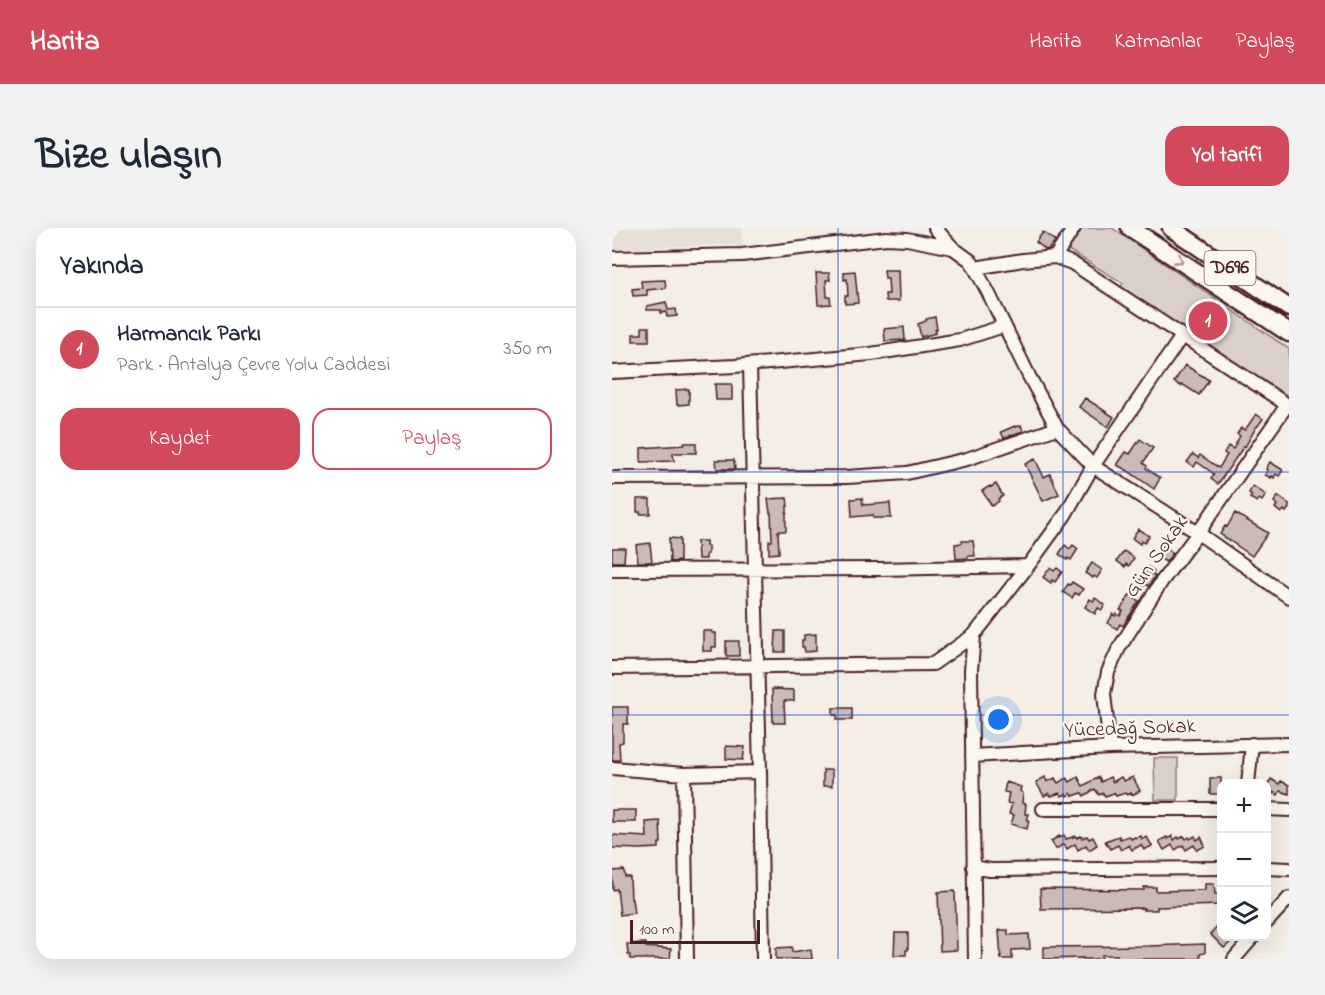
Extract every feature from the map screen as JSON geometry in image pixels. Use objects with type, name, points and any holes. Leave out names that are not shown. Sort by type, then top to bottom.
[{"type":"highway","name":"D696","points":[[1130,228],[1289,333]]},
{"type":"highway","name":"D696","points":[[1171,228],[1289,308]]},
{"type":"street","points":[[935,228],[953,248],[971,261],[1057,428],[1093,466],[1198,533],[1289,597]]},
{"type":"street","points":[[1055,257],[1074,228]]},
{"type":"street","points":[[612,258],[741,255],[886,238],[907,239],[953,248]]},
{"type":"street","points":[[975,268],[1055,257],[1072,264],[1288,406]]},
{"type":"street","points":[[612,372],[750,365],[871,354],[960,340],[1005,326]]},
{"type":"street","points":[[612,668],[933,664],[974,634],[1028,566],[1065,515],[1093,466],[1182,336]]},
{"type":"street","points":[[750,365],[763,959]]},
{"type":"street","name":"Gün Sokak","points":[[1110,748],[1104,694],[1108,672],[1119,648],[1156,591],[1288,406]]},
{"type":"street","points":[[612,478],[847,477],[907,473],[967,459],[1057,428]]},
{"type":"street","points":[[612,570],[1028,566]]},
{"type":"street","points":[[974,634],[971,670],[975,959]]},
{"type":"street","points":[[1248,779],[1252,744]]},
{"type":"street","name":"Yücedağ Sokak","points":[[972,756],[1110,748],[1289,744]]},
{"type":"street","points":[[612,768],[684,774],[760,772]]},
{"type":"street","points":[[684,774],[687,959]]},
{"type":"street","points":[[1043,809],[1217,809]]},
{"type":"street","points":[[1271,809],[1289,810]]},
{"type":"street","points":[[973,867],[990,870],[1217,868]]},
{"type":"street","points":[[1271,868],[1289,868]]},
{"type":"street","points":[[1271,918],[1289,898]]},
{"type":"street","points":[[1234,959],[1250,941]]},
{"type":"shaded area","points":[[612,228],[742,228],[743,250],[737,251],[736,244],[612,249]]},
{"type":"shaded area","points":[[1078,228],[1112,228],[1289,349],[1289,400],[1118,292],[1123,283],[1065,248]]},
{"type":"shaded area","points":[[1154,758],[1178,758],[1178,800],[1155,800]]},
{"type":"building","points":[[1043,232],[1055,241],[1046,250],[1036,242]]},
{"type":"building","points":[[884,270],[898,270],[899,301],[886,301],[885,294],[889,294],[888,278],[885,278]]},
{"type":"building","points":[[855,271],[858,303],[845,304],[845,296],[848,296],[847,279],[844,280],[844,272]]},
{"type":"building","points":[[816,273],[829,273],[830,280],[826,280],[827,297],[830,297],[831,304],[818,305]]},
{"type":"building","points":[[665,280],[666,288],[647,290],[647,295],[633,296],[632,289],[642,288],[641,281]]},
{"type":"building","points":[[666,302],[668,310],[676,309],[677,316],[667,317],[666,312],[661,313],[661,310],[647,310],[647,306]]},
{"type":"building","points":[[935,317],[936,333],[921,337],[918,324]]},
{"type":"building","points":[[642,327],[649,327],[649,341],[633,341],[633,334],[642,334]]},
{"type":"building","points":[[904,327],[905,340],[885,341],[884,329]]},
{"type":"building","points":[[1185,365],[1209,380],[1199,395],[1182,384],[1181,386],[1174,382]]},
{"type":"building","points":[[715,384],[732,384],[732,400],[716,400]]},
{"type":"building","points":[[689,389],[689,404],[677,405],[676,390]]},
{"type":"building","points":[[1085,398],[1114,417],[1108,427],[1079,407]]},
{"type":"building","points":[[1256,414],[1263,419],[1218,484],[1211,479],[1214,474],[1197,462],[1194,467],[1187,462],[1193,454],[1198,458],[1200,455],[1219,468],[1227,455],[1224,453],[1228,446],[1233,449],[1240,436],[1237,434],[1241,428],[1245,430]]},
{"type":"building","points":[[1021,425],[1023,431],[1004,438],[1001,432]]},
{"type":"building","points":[[1140,439],[1153,448],[1143,463],[1160,478],[1154,489],[1117,465],[1126,452],[1130,454]]},
{"type":"building","points":[[684,443],[696,443],[696,453],[673,453],[674,461],[641,462],[641,448],[684,445]]},
{"type":"building","points":[[1035,459],[1044,477],[1050,474],[1059,494],[1043,501],[1025,464]]},
{"type":"building","points":[[716,460],[734,460],[735,469],[717,469]]},
{"type":"building","points":[[1270,462],[1283,470],[1279,476],[1276,474],[1274,478],[1272,476],[1271,478],[1265,475]]},
{"type":"building","points":[[996,484],[1003,496],[992,506],[982,491]]},
{"type":"building","points":[[1253,486],[1266,495],[1262,501],[1259,499],[1257,502],[1250,498],[1252,495],[1249,493]]},
{"type":"building","points":[[1278,496],[1289,504],[1286,512],[1284,510],[1281,513],[1275,508],[1277,505],[1274,502]]},
{"type":"building","points":[[787,498],[786,531],[778,531],[779,553],[769,554],[769,541],[772,541],[768,499]]},
{"type":"building","points":[[862,498],[863,505],[890,503],[891,518],[873,518],[873,515],[852,517],[851,499]]},
{"type":"building","points":[[637,499],[650,499],[650,514],[637,512]]},
{"type":"building","points":[[1235,513],[1268,533],[1252,556],[1220,534]]},
{"type":"building","points":[[1138,529],[1149,536],[1144,543],[1141,541],[1140,544],[1132,538]]},
{"type":"building","points":[[669,538],[680,539],[680,561],[670,562]]},
{"type":"building","points":[[697,541],[706,541],[708,554],[706,554],[706,559],[698,559]]},
{"type":"building","points":[[962,541],[973,541],[975,556],[956,559],[955,544],[962,543]]},
{"type":"building","points":[[650,543],[652,562],[638,562],[636,545]]},
{"type":"building","points":[[1065,545],[1070,549],[1073,545],[1078,549],[1071,560],[1059,554]]},
{"type":"building","points":[[1163,546],[1173,553],[1166,562],[1159,558],[1161,555],[1158,554]]},
{"type":"building","points":[[612,548],[625,548],[624,562],[612,562]]},
{"type":"building","points":[[1124,551],[1134,558],[1129,566],[1126,564],[1125,567],[1117,561]]},
{"type":"building","points":[[1092,563],[1102,570],[1097,578],[1085,573]]},
{"type":"building","points":[[1148,567],[1154,571],[1152,574],[1155,576],[1149,586],[1145,584],[1141,590],[1136,587]]},
{"type":"building","points":[[1050,568],[1054,571],[1057,568],[1062,572],[1055,582],[1052,580],[1051,583],[1043,577]]},
{"type":"building","points":[[1072,582],[1083,589],[1079,595],[1075,593],[1072,598],[1063,592]]},
{"type":"building","points":[[1132,592],[1137,595],[1135,599],[1139,601],[1123,626],[1120,624],[1117,629],[1108,623],[1113,614],[1120,616],[1123,611],[1120,610]]},
{"type":"building","points":[[1095,598],[1105,605],[1102,610],[1098,608],[1095,614],[1085,607],[1090,599],[1093,601]]},
{"type":"building","points":[[703,631],[716,633],[716,647],[712,647],[712,651],[703,651]]},
{"type":"building","points":[[776,631],[785,631],[785,652],[775,652]]},
{"type":"building","points":[[816,634],[816,651],[805,652],[802,647],[804,635]]},
{"type":"building","points":[[726,641],[739,641],[739,656],[726,656]]},
{"type":"building","points":[[772,689],[794,690],[794,701],[784,701],[785,723],[773,723]]},
{"type":"building","points":[[612,707],[628,707],[628,724],[623,724],[623,742],[619,743],[620,760],[612,760]]},
{"type":"building","points":[[833,708],[852,708],[852,720],[837,720],[837,715],[833,715]]},
{"type":"building","points":[[726,746],[745,747],[743,760],[726,759]]},
{"type":"building","points":[[823,770],[832,770],[832,786],[823,786]]},
{"type":"building","points":[[1045,777],[1047,782],[1055,778],[1058,783],[1067,778],[1070,782],[1078,777],[1083,786],[1099,777],[1101,782],[1110,777],[1113,782],[1121,777],[1124,781],[1133,777],[1140,791],[1132,795],[1125,793],[1116,796],[1114,793],[1105,796],[1103,793],[1099,795],[1095,789],[1084,796],[1082,793],[1073,796],[1071,793],[1062,796],[1060,793],[1051,796],[1049,793],[1044,796],[1036,782]]},
{"type":"building","points":[[1210,778],[1221,778],[1217,779],[1217,794],[1210,794]]},
{"type":"building","points":[[1271,779],[1279,784],[1281,781],[1289,785],[1289,794],[1280,791],[1278,795],[1273,792],[1273,794],[1271,793]]},
{"type":"building","points":[[1006,782],[1021,787],[1022,803],[1026,804],[1025,814],[1029,814],[1027,829],[1011,824],[1014,815],[1009,814],[1012,804],[1007,803],[1009,793],[1004,792]]},
{"type":"building","points":[[612,810],[636,810],[636,822],[612,822]]},
{"type":"building","points":[[660,821],[661,843],[659,843],[659,848],[612,848],[612,835],[647,837],[646,822]]},
{"type":"building","points":[[1064,835],[1066,839],[1076,836],[1082,838],[1087,836],[1089,839],[1093,837],[1097,845],[1089,850],[1086,845],[1078,850],[1075,844],[1067,849],[1064,844],[1056,849],[1051,841]]},
{"type":"building","points":[[1119,836],[1120,839],[1129,836],[1131,839],[1147,837],[1152,846],[1144,850],[1141,845],[1132,850],[1129,845],[1121,850],[1118,845],[1110,849],[1105,841]]},
{"type":"building","points":[[1172,836],[1174,840],[1184,836],[1190,839],[1195,836],[1197,840],[1201,837],[1205,846],[1197,850],[1194,845],[1186,850],[1183,845],[1175,850],[1172,845],[1164,850],[1159,841]]},
{"type":"building","points":[[624,870],[625,877],[630,877],[634,913],[620,915],[617,889],[613,890],[612,871]]},
{"type":"building","points":[[1205,884],[1214,884],[1217,905],[1157,907],[1157,910],[1143,910],[1144,908],[1041,909],[1040,889],[1144,890],[1144,887],[1156,887],[1156,891],[1205,890]]},
{"type":"building","points":[[955,891],[957,950],[940,951],[938,892]]},
{"type":"building","points":[[1217,927],[1217,941],[1210,934]]},
{"type":"building","points":[[999,930],[1008,930],[1008,935],[1029,934],[1030,949],[1012,950],[1012,959],[1001,959]]},
{"type":"building","points":[[895,933],[908,933],[906,955],[894,955]]},
{"type":"building","points":[[1217,941],[1230,941],[1224,948]]},
{"type":"building","points":[[646,943],[646,947],[671,949],[670,959],[630,959],[627,944]]},
{"type":"building","points":[[1205,944],[1205,953],[1200,954],[1200,959],[1117,959],[1117,955],[1102,955],[1102,959],[1044,959],[1044,947]]},
{"type":"building","points":[[792,947],[792,952],[811,949],[812,959],[776,959],[776,948]]},
{"type":"place","name":"Harmancık Parkı","points":[[1208,321]]}]
